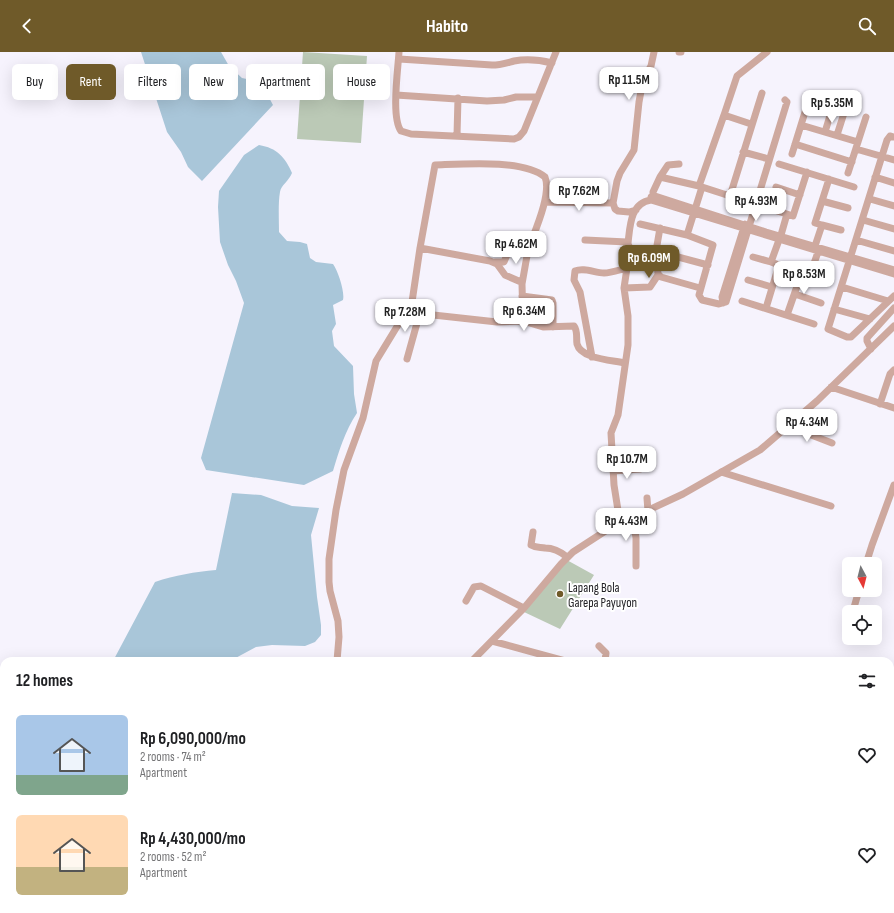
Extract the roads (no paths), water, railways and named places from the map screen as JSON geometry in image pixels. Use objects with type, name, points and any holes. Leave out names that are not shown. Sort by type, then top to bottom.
[{"type":"street","points":[[552,63],[520,61],[503,65],[492,65],[399,55],[396,95],[397,123],[401,131],[411,134],[457,135],[514,139],[519,137],[524,131],[532,114],[537,97],[552,63],[556,52]]},
{"type":"street","points":[[636,210],[629,212],[618,211],[615,209],[613,203],[620,173],[634,150],[643,80],[651,66],[654,52]]},
{"type":"street","points":[[687,235],[695,211],[700,187],[736,76],[767,52]]},
{"type":"street","points":[[730,196],[762,94]]},
{"type":"street","points":[[396,95],[497,100],[516,97],[537,97]]},
{"type":"street","points":[[792,154],[810,96]]},
{"type":"street","points":[[825,132],[836,96]]},
{"type":"street","points":[[457,135],[458,98]]},
{"type":"street","points":[[837,135],[845,110]]},
{"type":"street","points":[[724,115],[752,124]]},
{"type":"street","points":[[848,173],[866,117]]},
{"type":"street","points":[[801,125],[858,142]]},
{"type":"street","points":[[640,224],[687,235],[713,245],[699,295],[702,300],[719,304],[723,303],[726,302],[727,299],[750,216],[758,190],[777,128],[765,158],[758,190]]},
{"type":"street","points":[[894,137],[888,137],[875,177],[870,199],[828,329],[847,337],[851,337],[894,296]]},
{"type":"street","points":[[795,144],[852,162]]},
{"type":"street","points":[[856,149],[894,160]]},
{"type":"street","points":[[743,152],[765,158]]},
{"type":"street","points":[[337,657],[339,637],[338,621],[329,582],[329,559],[336,510],[344,470],[363,418],[376,360],[412,302],[435,165],[496,164],[526,169],[540,173],[545,177],[545,202],[528,250],[522,284],[523,321]]},
{"type":"street","points":[[652,198],[653,192],[664,168],[668,165],[678,164]]},
{"type":"street","points":[[779,164],[854,187]]},
{"type":"street","points":[[768,208],[793,216],[807,172]]},
{"type":"street","points":[[660,176],[730,196],[739,200]]},
{"type":"street","points":[[875,177],[894,183]]},
{"type":"street","points":[[829,179],[815,223],[841,230]]},
{"type":"street","points":[[776,187],[800,195]]},
{"type":"street","points":[[620,523],[613,471],[611,433],[618,415],[628,337],[624,288],[630,248],[628,243],[630,220],[636,210],[643,203],[652,198],[816,249],[894,270]]},
{"type":"street","points":[[870,199],[894,206]]},
{"type":"street","points":[[822,201],[848,208]]},
{"type":"street","points":[[545,202],[613,203]]},
{"type":"street","points":[[771,262],[787,214]]},
{"type":"street","points":[[863,220],[894,229]]},
{"type":"street","points":[[810,275],[822,225]]},
{"type":"street","points":[[624,288],[650,287],[658,275],[656,251],[660,228]]},
{"type":"street","points":[[585,240],[628,243]]},
{"type":"street","points":[[856,240],[894,251]]},
{"type":"street","points":[[420,248],[495,262],[504,262],[508,252],[512,249],[528,250]]},
{"type":"street","points":[[656,251],[708,265]]},
{"type":"street","points":[[753,257],[779,265],[766,308]]},
{"type":"street","points":[[850,259],[894,274]]},
{"type":"street","points":[[495,262],[505,275],[521,282],[522,284]]},
{"type":"street","points":[[592,357],[580,292],[574,280],[575,271],[584,270],[603,273],[627,268]]},
{"type":"street","points":[[788,315],[802,272],[824,280]]},
{"type":"street","points":[[658,275],[700,288]]},
{"type":"street","points":[[748,280],[772,287]]},
{"type":"street","points":[[842,287],[888,301]]},
{"type":"street","points":[[794,294],[821,303]]},
{"type":"street","points":[[522,296],[552,300],[553,327]]},
{"type":"street","points":[[742,301],[814,324]]},
{"type":"street","points":[[871,349],[867,341],[869,335],[894,308]]},
{"type":"street","points":[[834,309],[870,319]]},
{"type":"street","points":[[407,312],[497,322],[523,321],[542,327],[574,326],[577,345],[586,355],[624,363]]},
{"type":"street","points":[[407,312],[409,316],[417,323],[407,359]]},
{"type":"street","points":[[478,657],[524,608],[567,557],[583,545],[620,523],[683,494],[760,450],[817,401],[894,326]]},
{"type":"street","points":[[880,404],[890,374],[894,370]]},
{"type":"street","points":[[830,387],[894,408]]},
{"type":"street","points":[[788,426],[832,443]]},
{"type":"street","points":[[613,471],[640,469]]},
{"type":"street","points":[[721,472],[830,506]]},
{"type":"street","points":[[868,557],[894,485]]},
{"type":"street","points":[[647,498],[648,511]]},
{"type":"street","points":[[633,517],[636,538],[636,566]]},
{"type":"street","points":[[533,532],[531,546],[547,548],[567,557]]},
{"type":"street","points":[[466,601],[474,587],[481,586],[524,608]]},
{"type":"street","points":[[492,641],[550,657]]},
{"type":"street","points":[[599,646],[606,653],[605,657]]},
{"type":"water","points":[[141,52],[221,52],[228,64],[189,64],[189,100],[238,100],[238,74],[242,78],[246,79],[246,100],[270,100],[273,105],[202,181],[188,167],[181,152],[167,132],[157,100],[181,100],[181,64],[145,64]]},
{"type":"water","points":[[259,145],[271,148],[280,154],[292,173],[280,192],[279,232],[287,241],[307,244],[310,258],[316,262],[333,264],[337,271],[341,282],[343,300],[333,305],[336,324],[332,331],[334,346],[353,366],[354,394],[357,413],[346,434],[333,471],[304,485],[206,470],[201,458],[244,303],[220,242],[218,207],[219,191],[244,155]]},
{"type":"water","points":[[232,493],[261,495],[292,506],[319,508],[311,535],[321,635],[315,642],[305,646],[272,645],[256,647],[237,657],[115,657],[155,582],[185,574],[216,570]]},
{"type":"place","name":"Lapang Bola Garepa Payuyon","points":[[560,594]]}]
